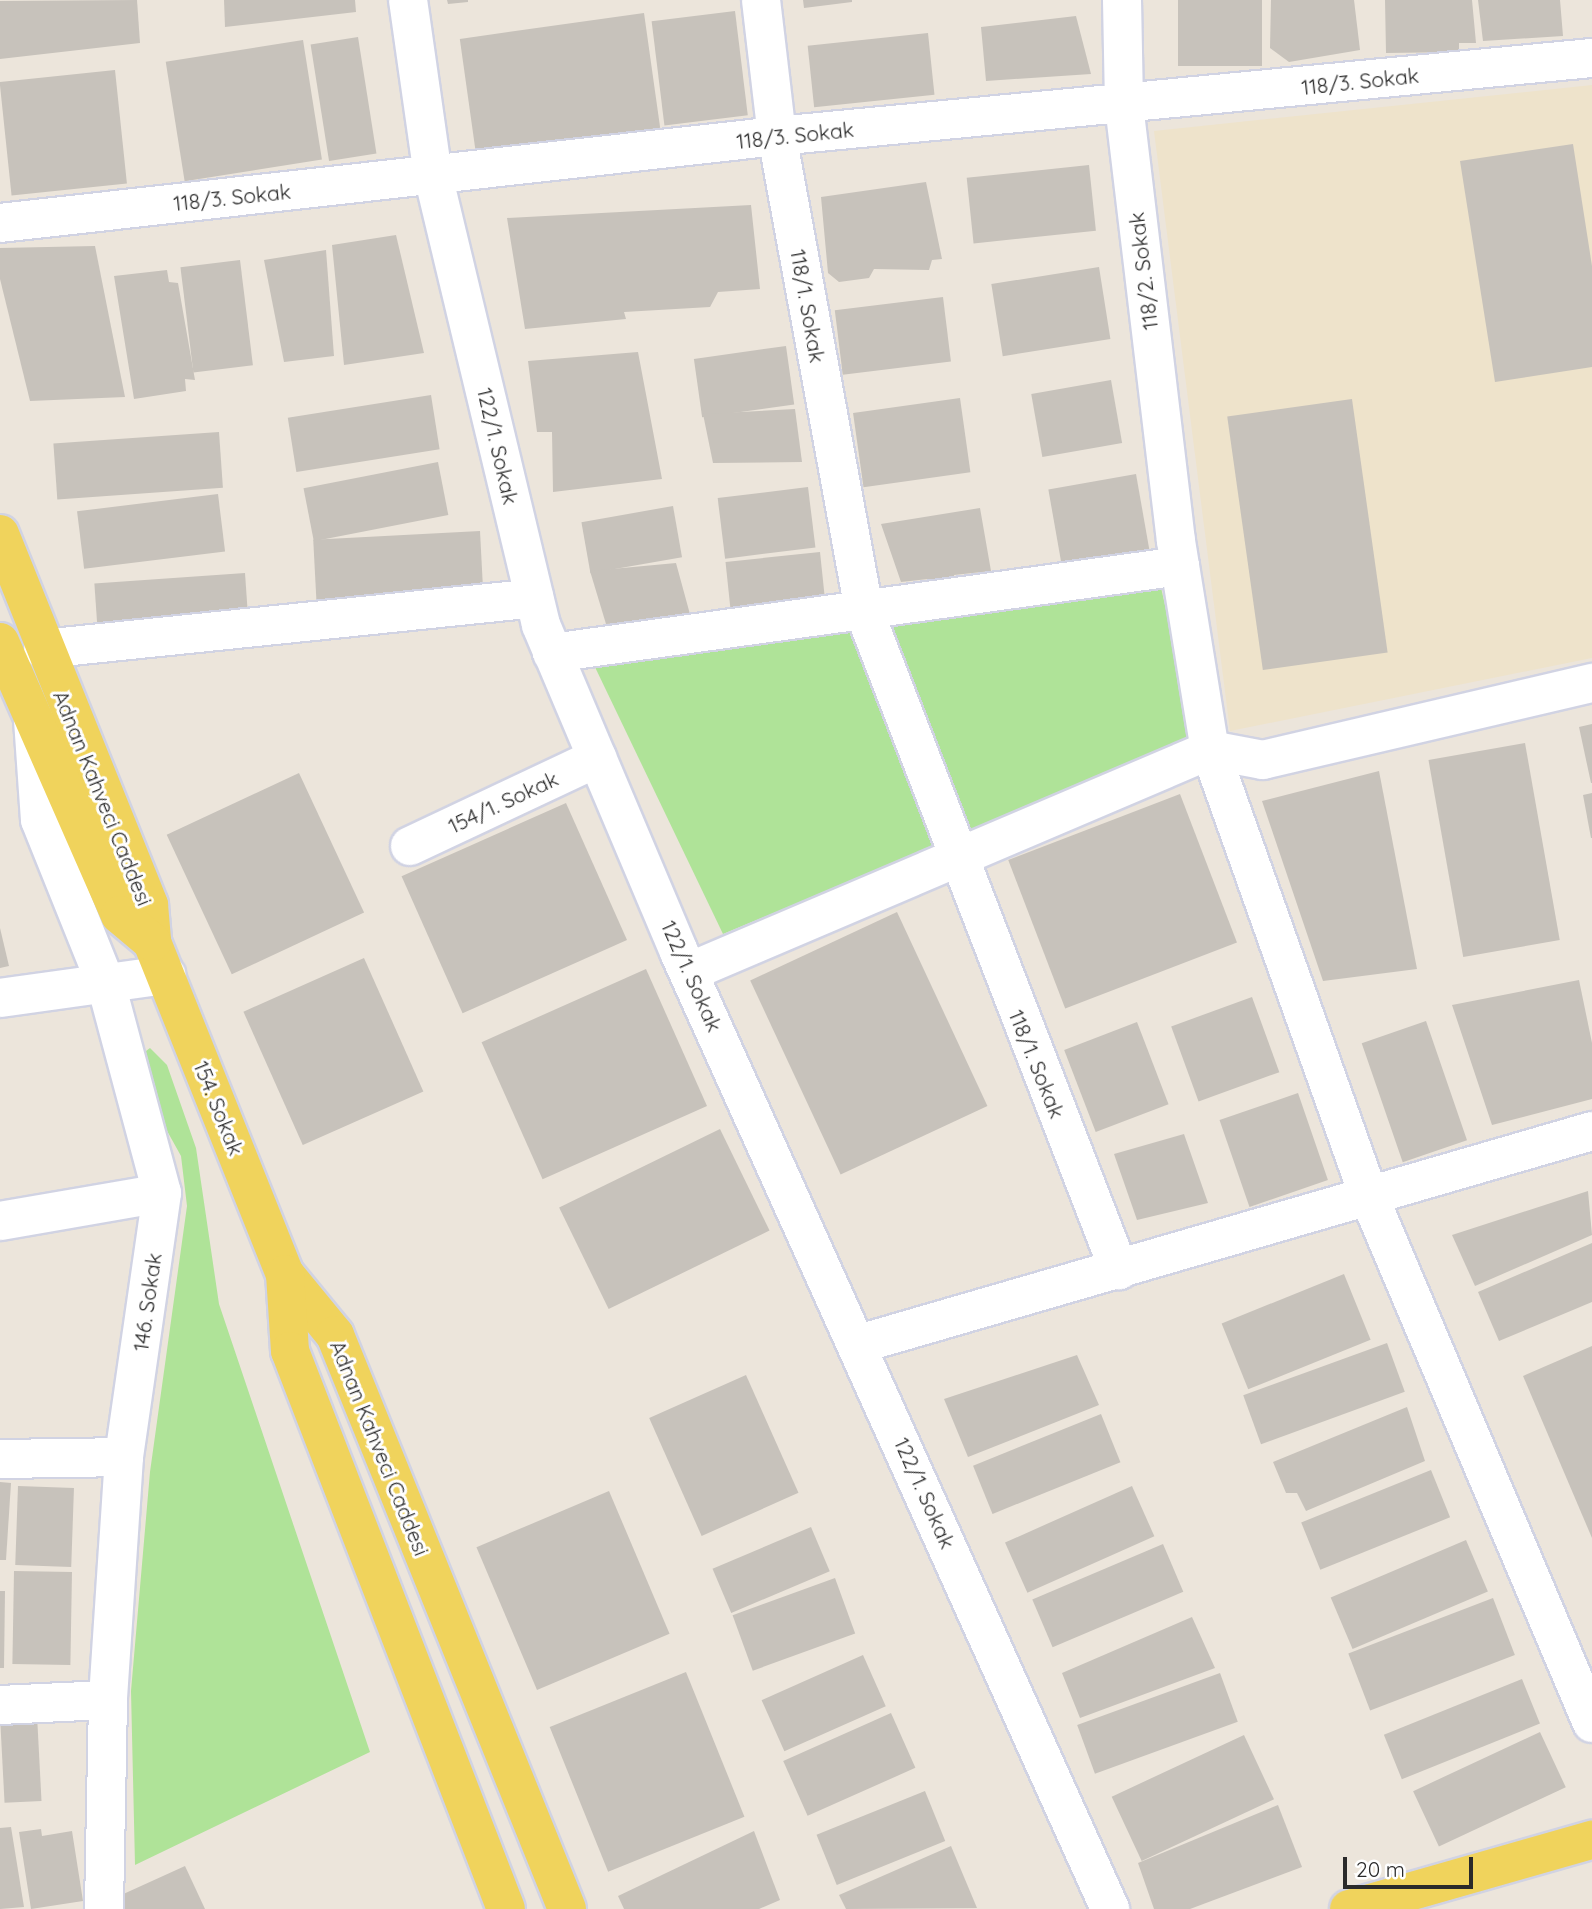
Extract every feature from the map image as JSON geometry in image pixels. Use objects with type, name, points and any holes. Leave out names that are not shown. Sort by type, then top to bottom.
[{"type":"main road","name":"Adnan Kahveci Caddesi","points":[[0,534],[43,649],[149,905],[159,958]]},
{"type":"main road","name":"Adnan Kahveci Caddesi","points":[[0,642],[120,915],[159,958]]},
{"type":"main road","name":"154. Sokak","points":[[159,958],[285,1274]]},
{"type":"main road","name":"Adnan Kahveci Caddesi","points":[[285,1274],[335,1335],[567,1909]]},
{"type":"main road","points":[[285,1274],[290,1351],[506,1909]]},
{"type":"main road","points":[[1349,1909],[1592,1840]]},
{"type":"street","name":"122/1. Sokak","points":[[408,0],[433,175],[534,598],[552,653],[689,972],[859,1344],[1110,1909]]},
{"type":"street","name":"118/1. Sokak","points":[[761,0],[777,136],[864,611],[956,858],[1119,1270]]},
{"type":"street","name":"118/2. Sokak","points":[[1122,0],[1124,105],[1178,554],[1210,750],[1370,1199],[1578,1652],[1592,1723]]},
{"type":"street","name":"118/3. Sokak","points":[[0,223],[777,136],[1124,105],[1592,58]]},
{"type":"street","points":[[552,653],[864,611],[1178,554]]},
{"type":"street","points":[[43,649],[534,598]]},
{"type":"street","points":[[689,972],[1210,750],[1263,760],[1592,683]]},
{"type":"street","name":"146. Sokak","points":[[32,715],[40,820],[106,984],[162,1193],[124,1457],[108,1700],[104,1909]]},
{"type":"street","name":"154/1. Sokak","points":[[410,846],[597,758]]},
{"type":"street","points":[[0,998],[106,984],[159,958]]},
{"type":"street","points":[[859,1344],[1370,1199],[1592,1131]]},
{"type":"street","points":[[0,1221],[162,1193]]},
{"type":"street","points":[[0,1460],[124,1457]]},
{"type":"street","points":[[0,1705],[108,1700]]},
{"type":"shaded area","points":[[1592,85],[1592,658],[1230,731],[1154,131]]},
{"type":"green space","points":[[1160,583],[1195,739],[723,934],[594,665]]},
{"type":"green space","points":[[150,1048],[167,1065],[196,1148],[219,1304],[370,1752],[135,1865],[131,1691],[150,1472],[187,1206],[181,1156],[141,1084],[142,1054]]},
{"type":"building","points":[[137,0],[140,43],[0,59],[0,1]]},
{"type":"building","points":[[224,0],[355,0],[356,12],[225,27]]},
{"type":"building","points":[[447,0],[468,0],[468,2],[448,4]]},
{"type":"building","points":[[803,0],[852,0],[852,2],[804,8]]},
{"type":"building","points":[[1178,0],[1262,0],[1262,66],[1178,66]]},
{"type":"building","points":[[1271,0],[1354,0],[1360,50],[1289,62],[1270,48]]},
{"type":"building","points":[[1385,0],[1472,0],[1476,43],[1459,43],[1459,52],[1386,53]]},
{"type":"building","points":[[1478,0],[1560,0],[1563,36],[1483,41]]},
{"type":"building","points":[[735,11],[748,115],[664,125],[652,21]]},
{"type":"building","points":[[644,13],[660,128],[476,154],[460,39]]},
{"type":"building","points":[[1076,16],[1091,74],[986,81],[981,27]]},
{"type":"building","points":[[928,33],[934,95],[814,107],[808,46]]},
{"type":"building","points":[[358,37],[376,154],[329,161],[311,45]]},
{"type":"building","points":[[303,40],[322,160],[185,181],[166,62]]},
{"type":"building","points":[[115,70],[127,183],[12,196],[0,82]]},
{"type":"building","points":[[1573,144],[1592,266],[1592,367],[1495,382],[1460,161]]},
{"type":"building","points":[[1089,165],[1096,231],[974,243],[967,178]]},
{"type":"building","points":[[926,182],[942,259],[932,260],[929,270],[874,269],[869,278],[839,282],[828,273],[821,197]]},
{"type":"building","points":[[751,205],[760,289],[718,292],[710,307],[624,312],[626,319],[525,329],[507,218]]},
{"type":"building","points":[[396,235],[424,353],[344,365],[332,245]]},
{"type":"building","points":[[95,246],[125,397],[30,401],[0,279],[0,248]]},
{"type":"building","points":[[326,250],[334,356],[284,362],[264,260]]},
{"type":"building","points":[[240,260],[253,365],[193,373],[180,267]]},
{"type":"building","points":[[1099,267],[1110,339],[1003,356],[991,284]]},
{"type":"building","points":[[167,270],[169,282],[178,283],[195,380],[185,379],[186,391],[134,399],[114,276]]},
{"type":"building","points":[[943,297],[951,362],[843,375],[835,310]]},
{"type":"building","points":[[786,346],[794,404],[702,417],[694,359]]},
{"type":"building","points":[[638,352],[662,479],[553,492],[552,432],[537,432],[528,361]]},
{"type":"building","points":[[1111,380],[1122,443],[1042,457],[1031,394]]},
{"type":"building","points":[[431,395],[440,449],[296,472],[288,418]]},
{"type":"building","points":[[960,398],[970,472],[863,487],[853,413]]},
{"type":"building","points":[[1352,399],[1388,653],[1263,670],[1227,417]]},
{"type":"building","points":[[795,409],[802,462],[713,463],[703,414]]},
{"type":"building","points":[[219,432],[223,488],[57,499],[53,444]]},
{"type":"building","points":[[438,462],[448,515],[314,541],[304,488]]},
{"type":"building","points":[[1136,474],[1150,556],[1063,571],[1048,489]]},
{"type":"building","points":[[808,487],[815,548],[725,559],[718,498]]},
{"type":"building","points":[[218,494],[225,552],[84,569],[77,511]]},
{"type":"building","points":[[673,506],[682,557],[590,573],[581,522]]},
{"type":"building","points":[[980,508],[991,571],[954,575],[954,585],[933,587],[928,579],[901,582],[881,524]]},
{"type":"building","points":[[480,531],[483,591],[316,600],[313,540]]},
{"type":"building","points":[[820,552],[826,608],[731,618],[726,562]]},
{"type":"building","points":[[676,563],[691,618],[606,624],[590,571]]},
{"type":"building","points":[[245,573],[249,624],[98,634],[94,584]]},
{"type":"building","points":[[1592,724],[1592,783],[1591,783],[1579,727]]},
{"type":"building","points":[[1525,743],[1560,940],[1463,957],[1428,760]]},
{"type":"building","points":[[1379,771],[1417,969],[1323,981],[1262,801]]},
{"type":"building","points":[[299,773],[364,913],[232,974],[167,835]]},
{"type":"building","points":[[1592,793],[1592,838],[1591,838],[1583,795]]},
{"type":"building","points":[[1180,794],[1237,942],[1065,1008],[1008,860]]},
{"type":"building","points":[[566,803],[627,940],[463,1013],[402,876]]},
{"type":"building","points":[[897,912],[987,1106],[841,1174],[750,980]]},
{"type":"building","points":[[0,928],[9,966],[0,968]]},
{"type":"building","points":[[364,958],[423,1091],[303,1145],[243,1012]]},
{"type":"building","points":[[646,969],[707,1106],[543,1179],[482,1042]]},
{"type":"building","points":[[1579,980],[1592,1043],[1592,1099],[1492,1125],[1452,1005]]},
{"type":"building","points":[[1252,997],[1279,1072],[1199,1102],[1171,1026]]},
{"type":"building","points":[[1426,1021],[1467,1140],[1403,1162],[1362,1043]]},
{"type":"building","points":[[1137,1022],[1169,1104],[1096,1132],[1064,1050]]},
{"type":"building","points":[[1298,1093],[1328,1180],[1249,1207],[1220,1120]]},
{"type":"building","points":[[720,1129],[770,1231],[609,1309],[559,1207]]},
{"type":"building","points":[[1184,1134],[1208,1203],[1137,1220],[1114,1154]]},
{"type":"building","points":[[1588,1191],[1592,1235],[1475,1286],[1452,1235]]},
{"type":"building","points":[[1592,1243],[1592,1302],[1499,1341],[1478,1292]]},
{"type":"building","points":[[1344,1274],[1371,1340],[1248,1389],[1222,1323]]},
{"type":"building","points":[[1387,1343],[1405,1392],[1261,1444],[1243,1395]]},
{"type":"building","points":[[1592,1346],[1592,1538],[1523,1376]]},
{"type":"building","points":[[1077,1355],[1099,1405],[968,1457],[944,1399]]},
{"type":"building","points":[[746,1375],[798,1493],[702,1536],[649,1418]]},
{"type":"building","points":[[1407,1407],[1425,1461],[1306,1511],[1297,1493],[1286,1493],[1273,1462]]},
{"type":"building","points":[[1101,1414],[1120,1462],[993,1514],[973,1466]]},
{"type":"building","points":[[1431,1470],[1450,1517],[1320,1570],[1301,1522]]},
{"type":"building","points":[[0,1482],[11,1483],[6,1560],[0,1560]]},
{"type":"building","points":[[18,1486],[74,1488],[71,1567],[15,1565]]},
{"type":"building","points":[[1132,1486],[1154,1536],[1027,1593],[1005,1543]]},
{"type":"building","points":[[609,1491],[670,1634],[537,1690],[476,1547]]},
{"type":"building","points":[[811,1527],[830,1571],[731,1613],[713,1569]]},
{"type":"building","points":[[1466,1540],[1488,1592],[1353,1649],[1331,1597]]},
{"type":"building","points":[[1163,1544],[1183,1592],[1053,1647],[1032,1599]]},
{"type":"building","points":[[14,1571],[72,1572],[70,1665],[12,1664]]},
{"type":"building","points":[[835,1578],[855,1633],[753,1671],[733,1615]]},
{"type":"building","points":[[0,1591],[5,1591],[4,1668],[0,1668]]},
{"type":"building","points":[[1493,1598],[1515,1655],[1370,1710],[1348,1654]]},
{"type":"building","points":[[1192,1617],[1215,1668],[1080,1718],[1062,1673]]},
{"type":"building","points":[[863,1655],[886,1706],[784,1751],[762,1700]]},
{"type":"building","points":[[686,1672],[744,1817],[608,1872],[550,1727]]},
{"type":"building","points":[[1220,1673],[1238,1722],[1095,1774],[1077,1725]]},
{"type":"building","points":[[1522,1679],[1540,1724],[1402,1779],[1384,1735]]},
{"type":"building","points":[[891,1713],[915,1768],[808,1816],[783,1761]]},
{"type":"building","points":[[37,1715],[42,1801],[5,1803],[0,1717]]},
{"type":"building","points":[[1540,1732],[1566,1787],[1439,1846],[1413,1791]]},
{"type":"building","points":[[1244,1735],[1274,1799],[1142,1861],[1112,1797]]},
{"type":"building","points":[[925,1791],[945,1841],[837,1885],[817,1835]]},
{"type":"building","points":[[1278,1805],[1302,1867],[1190,1909],[1154,1909],[1138,1863]]},
{"type":"building","points":[[11,1827],[24,1907],[0,1909],[0,1828]]},
{"type":"building","points":[[41,1829],[42,1836],[72,1831],[83,1901],[31,1909],[19,1832]]},
{"type":"building","points":[[754,1831],[780,1900],[759,1909],[624,1909],[618,1896]]},
{"type":"building","points":[[951,1846],[977,1908],[846,1909],[839,1895]]},
{"type":"building","points":[[185,1866],[205,1909],[125,1909],[119,1896]]}]
